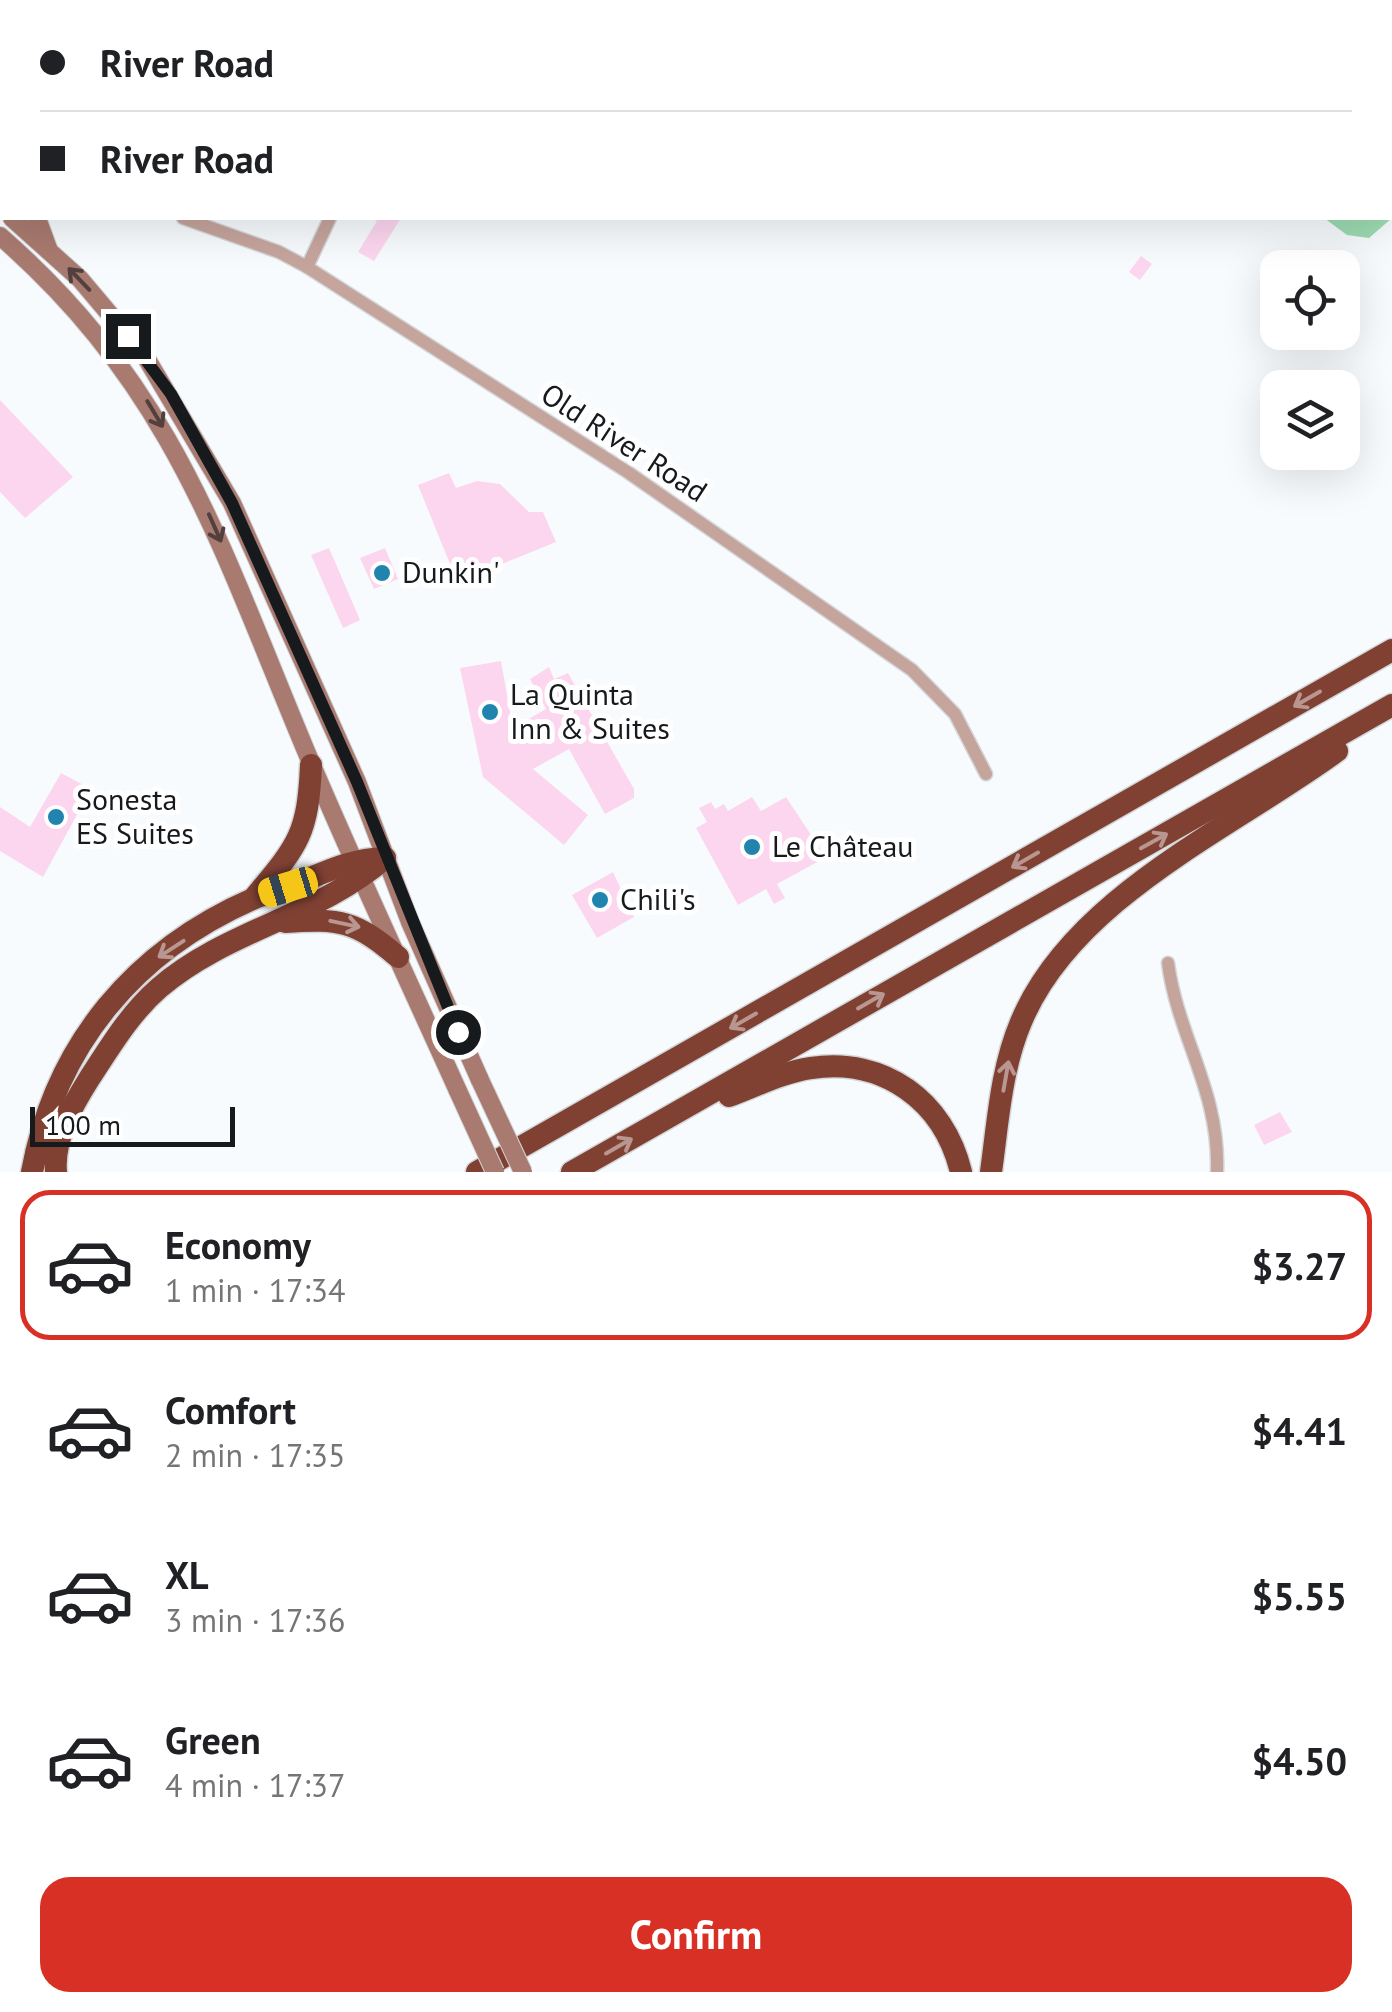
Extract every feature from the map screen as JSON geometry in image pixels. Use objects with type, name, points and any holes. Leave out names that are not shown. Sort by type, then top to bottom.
[{"type":"highway","points":[[477,1172],[1392,650]]},
{"type":"highway","points":[[572,1172],[1392,708]]},
{"type":"highway","points":[[992,1172],[1008,1060],[1020,1023],[1051,966],[1073,940],[1148,880],[1392,708]]},
{"type":"highway","points":[[254,898],[289,858],[303,833],[311,765]]},
{"type":"highway","points":[[32,1172],[46,1112],[66,1064],[92,1024],[158,956],[254,898],[385,858]]},
{"type":"highway","points":[[56,1172],[62,1128],[104,1056],[144,1002],[209,955],[282,922],[358,868]]},
{"type":"highway","points":[[282,922],[340,920],[365,928],[398,957]]},
{"type":"highway","points":[[665,1120],[808,1068],[861,1069],[887,1077],[930,1105],[944,1127],[960,1172]]},
{"type":"main road","points":[[14,220],[48,248],[146,356],[232,503],[357,782],[385,858],[522,1172]]},
{"type":"main road","points":[[38,220],[48,248]]},
{"type":"main road","points":[[0,236],[120,362],[169,437],[218,532],[311,765],[495,1172]]},
{"type":"main road","points":[[0,250],[27,260]]},
{"type":"street","name":"Old River Road","points":[[189,220],[279,252],[307,267],[628,473],[912,670],[955,714],[986,774]]},
{"type":"street","points":[[307,267],[329,220]]},
{"type":"street","points":[[1168,963],[1171,988],[1212,1108],[1217,1172]]},
{"type":"green space","points":[[1327,220],[1390,220],[1369,238],[1347,235]]},
{"type":"building","points":[[400,220],[374,261],[358,252],[377,221]]},
{"type":"building","points":[[1141,256],[1152,264],[1140,280],[1129,272]]},
{"type":"building","points":[[0,400],[73,477],[25,518],[0,492]]},
{"type":"building","points":[[449,473],[456,488],[477,481],[500,484],[529,512],[543,512],[556,542],[475,575],[470,561],[452,569],[418,485]]},
{"type":"building","points":[[329,548],[360,620],[343,628],[311,555]]},
{"type":"building","points":[[385,548],[398,579],[374,589],[360,558]]},
{"type":"building","points":[[501,661],[513,728],[546,709],[530,679],[549,667],[554,679],[568,673],[634,789],[634,798],[605,814],[569,749],[533,769],[588,815],[564,845],[483,777],[460,668]]},
{"type":"building","name":"Sonesta ES Suites","points":[[61,773],[91,789],[43,877],[0,851],[0,807],[30,827]]},
{"type":"building","points":[[752,797],[761,811],[786,797],[821,850],[816,852],[821,860],[777,884],[785,898],[774,904],[766,889],[738,905],[696,828],[707,822],[699,808],[711,802],[715,809],[724,804],[728,811]]},
{"type":"building","name":"Chili's","points":[[613,872],[634,917],[597,938],[572,895]]},
{"type":"building","points":[[1280,1112],[1292,1132],[1264,1145],[1254,1125]]},
{"type":"place","name":"Dunkin'","points":[[382,573]]},
{"type":"place","name":"La Quinta Inn & Suites","points":[[490,712]]},
{"type":"place","name":"Sonesta ES Suites","points":[[56,817]]},
{"type":"place","name":"Le Château","points":[[752,847]]},
{"type":"place","name":"Chili's","points":[[600,900]]},
{"type":"route","points":[[128,336],[171,394],[232,503],[357,782],[410,922],[458,1032]]}]
